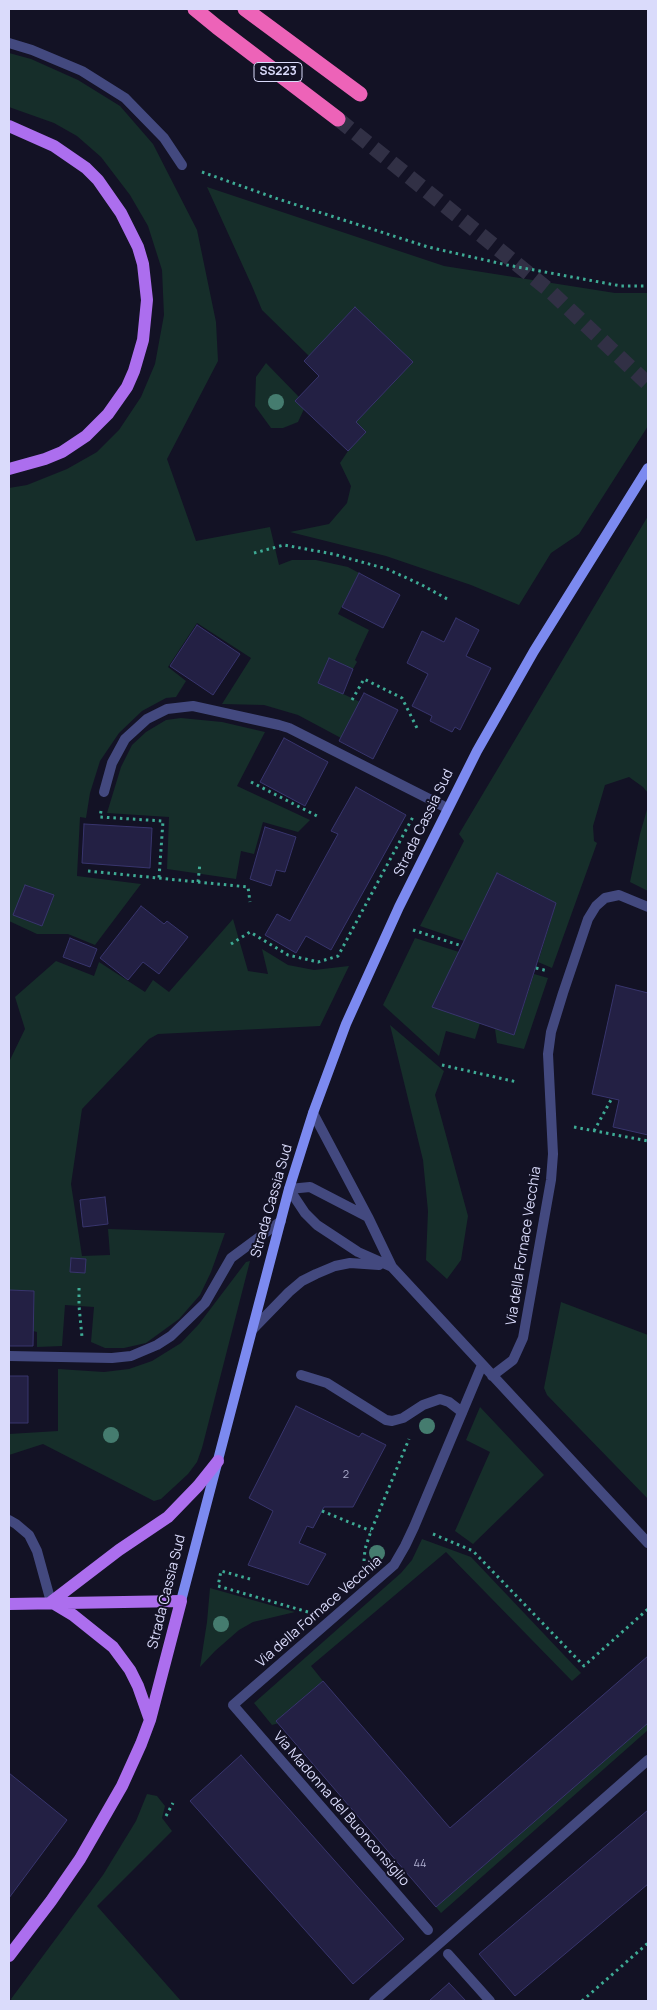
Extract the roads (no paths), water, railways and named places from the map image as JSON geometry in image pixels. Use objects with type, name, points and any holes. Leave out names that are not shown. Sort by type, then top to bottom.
[{"type":"highway","name":"SS223","points":[[182,9],[217,27]]},
{"type":"highway","name":"SS223","points":[[195,9],[338,119]]},
{"type":"highway","points":[[245,9],[360,94]]},
{"type":"main road","points":[[9,126],[54,146],[86,168],[98,180],[131,230],[143,264],[146,284],[146,315],[143,340],[134,371],[123,394],[108,414],[86,436],[62,452],[9,469]]},
{"type":"main road","points":[[9,135],[30,136]]},
{"type":"main road","name":"Strada Cassia Sud","points":[[9,1956],[51,1901],[94,1836],[122,1786],[150,1720],[289,1189],[329,1067],[372,963],[447,808],[501,708],[534,651],[648,468]]},
{"type":"main road","points":[[50,1602],[119,1550],[168,1517],[198,1486],[218,1461]]},
{"type":"main road","points":[[9,1604],[181,1601]]},
{"type":"main road","points":[[50,1602],[73,1615],[112,1647],[130,1670],[150,1720]]},
{"type":"street","points":[[9,42],[82,71],[125,98],[164,138],[182,165]]},
{"type":"street","points":[[104,792],[112,763],[125,739],[147,719],[167,709],[193,706],[271,722],[289,728],[447,808]]},
{"type":"street","name":"Via della Fornace Vecchia","points":[[492,1376],[513,1360],[523,1338],[551,1180],[553,1154],[548,1049],[568,976],[588,919],[601,900],[619,895],[648,907]]},
{"type":"street","points":[[313,1113],[392,1267],[648,1543]]},
{"type":"street","points":[[368,1217],[310,1187],[289,1189],[305,1213],[317,1225],[358,1252],[392,1267]]},
{"type":"street","points":[[9,1356],[112,1358],[145,1352],[164,1341],[205,1303],[231,1258],[281,1221]]},
{"type":"street","points":[[253,1329],[289,1292],[302,1281],[316,1274],[335,1266],[350,1263],[392,1267]]},
{"type":"street","name":"Via della Fornace Vecchia","points":[[234,1705],[394,1564],[414,1526],[482,1365]]},
{"type":"street","points":[[301,1375],[328,1383],[386,1420],[392,1421],[403,1418],[423,1404],[444,1399],[462,1412]]},
{"type":"street","points":[[9,1520],[29,1535],[37,1551],[50,1602]]},
{"type":"street","name":"Via Madonna del Buonconsiglio","points":[[234,1705],[428,1930]]},
{"type":"street","points":[[374,2001],[648,1760]]},
{"type":"street","points":[[448,1954],[490,2001]]},
{"type":"tunnel","points":[[338,119],[550,291],[648,384]]}]
